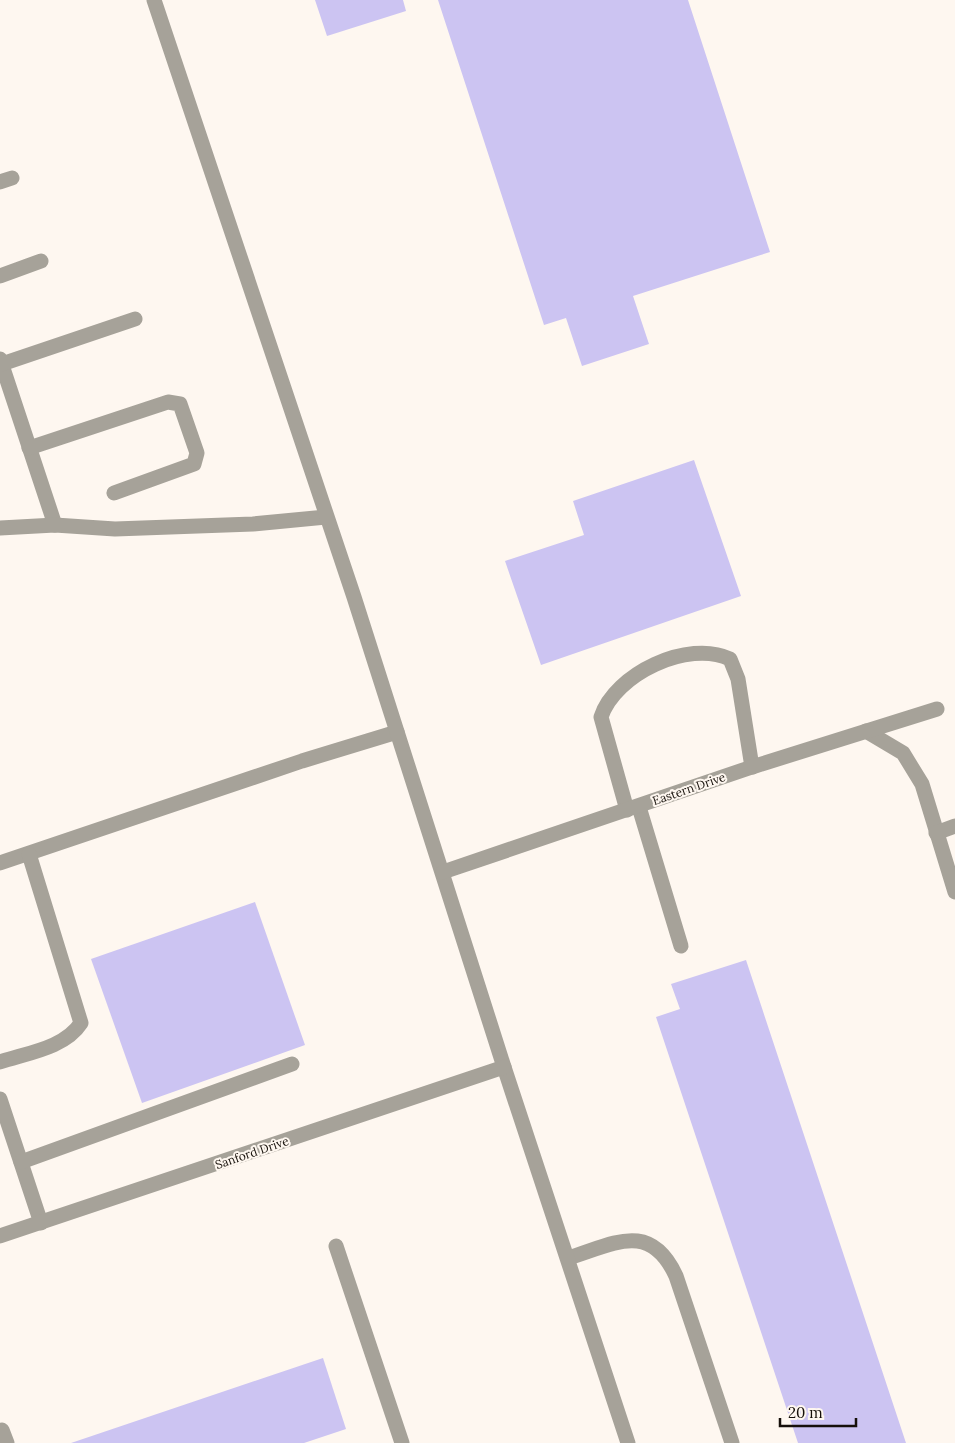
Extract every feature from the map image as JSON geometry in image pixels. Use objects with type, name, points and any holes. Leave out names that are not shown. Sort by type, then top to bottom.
[{"type":"street","points":[[154,0],[443,872],[504,1067],[628,1443]]},
{"type":"street","points":[[0,276],[41,261]]},
{"type":"street","points":[[55,525],[1,362],[135,319]]},
{"type":"street","points":[[29,448],[168,402],[180,404],[197,453],[194,464],[114,493]]},
{"type":"street","points":[[2,525],[55,525],[115,529],[253,524],[326,516]]},
{"type":"street","points":[[681,946],[601,717],[605,706],[612,695],[625,683],[647,669],[681,655],[700,652],[719,654],[730,659],[738,679],[752,767]]},
{"type":"street","name":"Eastern Drive","points":[[443,872],[752,767],[937,709]]},
{"type":"street","points":[[866,731],[903,753],[922,784],[955,892]]},
{"type":"street","points":[[0,862],[29,854],[302,761],[397,732]]},
{"type":"street","points":[[936,833],[955,826]]},
{"type":"street","points":[[0,1062],[65,1040],[75,1032],[81,1023],[29,854]]},
{"type":"street","points":[[21,1162],[292,1064]]},
{"type":"street","name":"Sanford Drive","points":[[0,1236],[504,1067]]},
{"type":"street","points":[[0,1098],[41,1223]]},
{"type":"street","points":[[568,1258],[629,1239],[643,1242],[668,1258],[676,1276],[732,1443]]},
{"type":"street","points":[[336,1246],[402,1443]]},
{"type":"building","points":[[315,0],[403,0],[406,11],[327,36]]},
{"type":"building","points":[[438,0],[688,0],[770,252],[633,296],[649,344],[582,366],[566,318],[544,325]]},
{"type":"building","points":[[694,460],[741,596],[541,665],[505,561],[584,535],[573,501]]},
{"type":"building","points":[[255,902],[305,1045],[142,1103],[91,959]]},
{"type":"building","points":[[746,960],[906,1443],[798,1443],[656,1017],[680,1009],[671,984]]},
{"type":"building","points":[[323,1358],[346,1429],[304,1443],[71,1443]]}]
